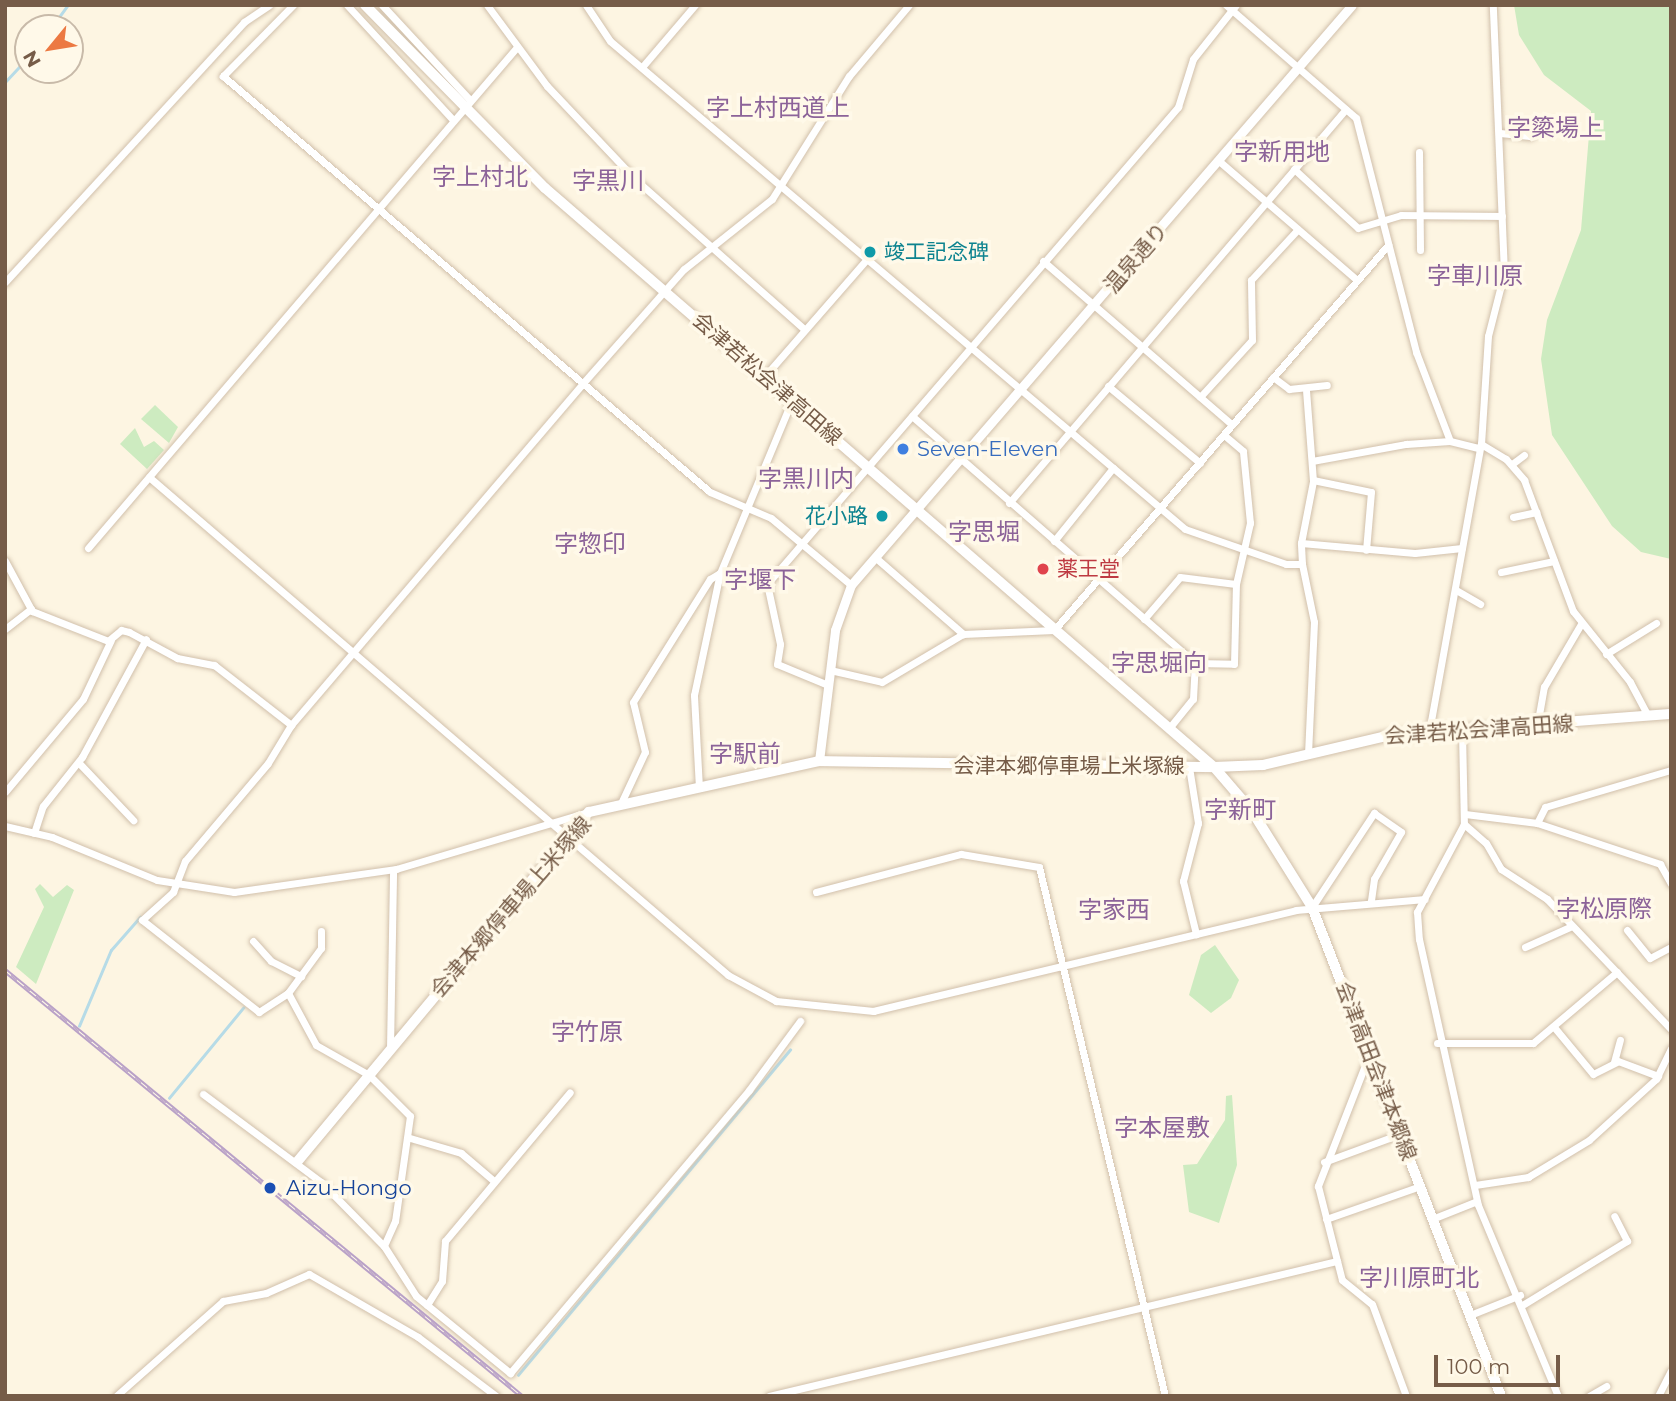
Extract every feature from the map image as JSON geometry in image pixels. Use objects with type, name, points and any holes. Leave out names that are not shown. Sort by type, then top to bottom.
[{"type":"main road","name":"会津若松会津高田線","points":[[365,5],[462,109],[664,291],[1056,627],[1214,767],[1308,754],[1429,732],[1537,727],[1671,714]]},
{"type":"main road","name":"会津本郷停車場上米塚線","points":[[297,1162],[566,837],[589,813],[622,801],[699,788],[819,761],[1214,767]]},
{"type":"main road","name":"会津高田会津本郷線","points":[[1214,767],[1252,811],[1312,907],[1501,1396]]},
{"type":"street","points":[[5,282],[244,22],[269,5]]},
{"type":"street","points":[[293,5],[223,76],[710,492],[771,517],[851,584],[841,606],[819,761]]},
{"type":"street","points":[[347,5],[453,120]]},
{"type":"street","points":[[382,5],[470,100]]},
{"type":"street","points":[[487,5],[517,47],[635,179],[709,248],[805,330]]},
{"type":"street","points":[[586,5],[601,31],[642,67],[1185,529],[1272,562],[1302,564]]},
{"type":"street","points":[[642,67],[695,5]]},
{"type":"street","points":[[321,931],[321,948],[288,993],[255,1012],[142,920],[177,886],[185,861],[268,763],[291,725],[583,383],[664,291],[781,186],[849,76],[909,5]]},
{"type":"street","name":"温泉通り","points":[[851,584],[1095,306],[1352,5]]},
{"type":"street","points":[[1429,732],[1480,446],[1488,336],[1504,272],[1493,5]]},
{"type":"street","points":[[828,685],[777,664],[777,623],[765,589],[1043,261],[1178,107],[1193,59],[1231,7],[1356,117],[1416,352],[1450,441]]},
{"type":"street","points":[[89,548],[517,47]]},
{"type":"street","points":[[1009,503],[1346,109]]},
{"type":"street","points":[[1500,133],[1525,137],[1554,122],[1570,127]]},
{"type":"street","points":[[1419,152],[1422,215],[1420,250]]},
{"type":"street","points":[[1219,162],[1357,280]]},
{"type":"street","points":[[1294,169],[1358,228],[1422,215],[1502,216]]},
{"type":"street","points":[[1200,397],[1252,340],[1251,281],[1298,229]]},
{"type":"street","points":[[830,670],[887,681],[963,634],[1056,627],[1388,244]]},
{"type":"street","points":[[764,377],[867,259]]},
{"type":"street","points":[[1043,261],[1232,425]]},
{"type":"street","points":[[1273,377],[1286,388],[1306,391],[1327,385]]},
{"type":"street","points":[[1108,386],[1200,463]]},
{"type":"street","points":[[1306,391],[1313,480],[1301,543],[1302,564],[1314,626],[1308,754]]},
{"type":"street","points":[[699,788],[694,695],[720,573],[792,400]]},
{"type":"street","points":[[912,415],[960,462],[1195,663],[1234,664],[1236,584],[1250,523],[1243,451],[1224,435]]},
{"type":"street","points":[[1312,461],[1450,441],[1480,446],[1512,464],[1536,512],[1581,624],[1606,654],[1648,716]]},
{"type":"street","points":[[1512,464],[1524,455]]},
{"type":"street","points":[[1054,541],[1113,468]]},
{"type":"street","points":[[149,477],[556,824],[566,837],[728,975],[781,1002],[873,1011],[1312,907],[1425,899]]},
{"type":"street","points":[[1313,480],[1371,492],[1366,550]]},
{"type":"street","points":[[1513,517],[1536,512]]},
{"type":"street","points":[[1301,543],[1366,550],[1462,548]]},
{"type":"street","points":[[876,558],[963,634]]},
{"type":"street","points":[[5,561],[31,609],[111,640]]},
{"type":"street","points":[[1501,572],[1554,561]]},
{"type":"street","points":[[622,801],[645,752],[633,702],[710,579],[720,573]]},
{"type":"street","points":[[1144,619],[1181,577],[1236,584]]},
{"type":"street","points":[[1456,590],[1480,604]]},
{"type":"street","points":[[5,629],[31,609]]},
{"type":"street","points":[[1606,654],[1656,623]]},
{"type":"street","points":[[1537,727],[1544,687],[1581,624]]},
{"type":"street","points":[[5,792],[83,699],[111,640],[121,630],[146,639],[177,658],[214,665],[291,725]]},
{"type":"street","points":[[34,833],[43,806],[79,763],[146,639]]},
{"type":"street","points":[[1170,727],[1193,699],[1195,663]]},
{"type":"street","points":[[1462,732],[1464,824],[1417,912],[1419,939],[1437,1044],[1477,1201],[1524,1304],[1558,1396]]},
{"type":"street","points":[[79,763],[133,820]]},
{"type":"street","points":[[1188,767],[1198,823],[1184,880],[1196,934]]},
{"type":"street","points":[[1537,823],[1545,807],[1671,770]]},
{"type":"street","points":[[5,826],[34,833],[177,886],[266,890],[393,870],[589,813]]},
{"type":"street","points":[[1312,907],[1374,813],[1401,833],[1374,879],[1371,901]]},
{"type":"street","points":[[1465,814],[1537,823],[1667,869],[1671,884]]},
{"type":"street","points":[[1464,824],[1486,843],[1501,869],[1548,899],[1570,927],[1671,1029]]},
{"type":"street","points":[[816,892],[961,854],[1034,864],[1063,965],[1165,1396]]},
{"type":"street","points":[[390,1048],[393,870]]},
{"type":"street","points":[[1525,947],[1570,927]]},
{"type":"street","points":[[1627,930],[1650,958],[1671,947]]},
{"type":"street","points":[[253,941],[271,961],[301,976]]},
{"type":"street","points":[[1437,1044],[1525,1046],[1554,1027],[1616,972]]},
{"type":"street","points":[[288,993],[316,1045],[369,1074],[406,1108],[410,1138],[395,1221],[384,1246]]},
{"type":"street","points":[[203,1094],[297,1162],[384,1246],[399,1275],[427,1304],[510,1373],[749,1090],[800,1021]]},
{"type":"street","points":[[1554,1027],[1593,1074],[1614,1062],[1620,1040]]},
{"type":"street","points":[[1475,1185],[1507,1183],[1541,1170],[1589,1140],[1658,1076],[1671,1048]]},
{"type":"street","points":[[1370,1054],[1324,1162],[1318,1186],[1346,1286],[1372,1304],[1406,1396]]},
{"type":"street","points":[[1614,1062],[1658,1076]]},
{"type":"street","points":[[427,1304],[442,1281],[445,1241],[570,1091]]},
{"type":"street","points":[[1324,1162],[1400,1134]]},
{"type":"street","points":[[410,1138],[461,1153],[494,1181]]},
{"type":"street","points":[[1326,1219],[1420,1186]]},
{"type":"street","points":[[1432,1219],[1477,1201]]},
{"type":"street","points":[[1524,1304],[1628,1241],[1614,1216]]},
{"type":"street","points":[[769,1396],[1337,1261]]},
{"type":"street","points":[[116,1396],[223,1301],[266,1293],[309,1274],[418,1337],[496,1396]]},
{"type":"street","points":[[1470,1315],[1520,1295]]},
{"type":"street","points":[[1658,1396],[1671,1371]]},
{"type":"street","points":[[1589,1396],[1606,1386]]},
{"type":"green space","points":[[1514,5],[1671,5],[1671,559],[1641,552],[1612,526],[1552,435],[1541,359],[1547,320],[1581,230],[1591,111],[1544,75],[1519,35]]},
{"type":"green space","points":[[155,405],[178,427],[169,443],[141,419]]},
{"type":"green space","points":[[135,428],[144,447],[154,441],[164,450],[147,469],[120,444]]},
{"type":"green space","points":[[40,884],[53,897],[67,885],[74,890],[36,984],[16,967],[44,907],[35,889]]},
{"type":"green space","points":[[1215,945],[1239,980],[1231,998],[1211,1013],[1189,995],[1201,955]]},
{"type":"green space","points":[[1232,1095],[1237,1165],[1219,1223],[1189,1212],[1183,1165],[1197,1164],[1225,1120],[1226,1096]]},
{"type":"waterway","points":[[61,14],[68,5]]},
{"type":"waterway","points":[[5,82],[14,72]]},
{"type":"waterway","points":[[79,1026],[111,950],[140,917]]},
{"type":"waterway","points":[[169,1098],[243,1008]]},
{"type":"waterway","points":[[518,1375],[790,1050]]},
{"type":"railway","points":[[5,970],[522,1396]]},
{"type":"place","name":"竣工記念碑","points":[[870,252]]},
{"type":"place","name":"Seven-Eleven","points":[[903,449]]},
{"type":"place","name":"花小路","points":[[882,516]]},
{"type":"place","name":"薬王堂","points":[[1043,569]]},
{"type":"place","name":"Aizu-Hongo","points":[[270,1188]]},
{"type":"district","name":"字上村西道上","points":[[778,108]]},
{"type":"district","name":"字簗場上","points":[[1555,128]]},
{"type":"district","name":"字新用地","points":[[1282,152]]},
{"type":"district","name":"字上村北","points":[[480,177]]},
{"type":"district","name":"字黒川","points":[[608,181]]},
{"type":"district","name":"字車川原","points":[[1475,276]]},
{"type":"district","name":"字黒川内","points":[[806,479]]},
{"type":"district","name":"字思堀","points":[[984,532]]},
{"type":"district","name":"字惣印","points":[[590,544]]},
{"type":"district","name":"字堰下","points":[[760,580]]},
{"type":"district","name":"字思堀向","points":[[1159,663]]},
{"type":"district","name":"字駅前","points":[[745,754]]},
{"type":"district","name":"字新町","points":[[1240,810]]},
{"type":"district","name":"字松原際","points":[[1604,909]]},
{"type":"district","name":"字家西","points":[[1114,910]]},
{"type":"district","name":"字竹原","points":[[587,1032]]},
{"type":"district","name":"字本屋敷","points":[[1162,1128]]},
{"type":"district","name":"字川原町北","points":[[1419,1278]]}]
